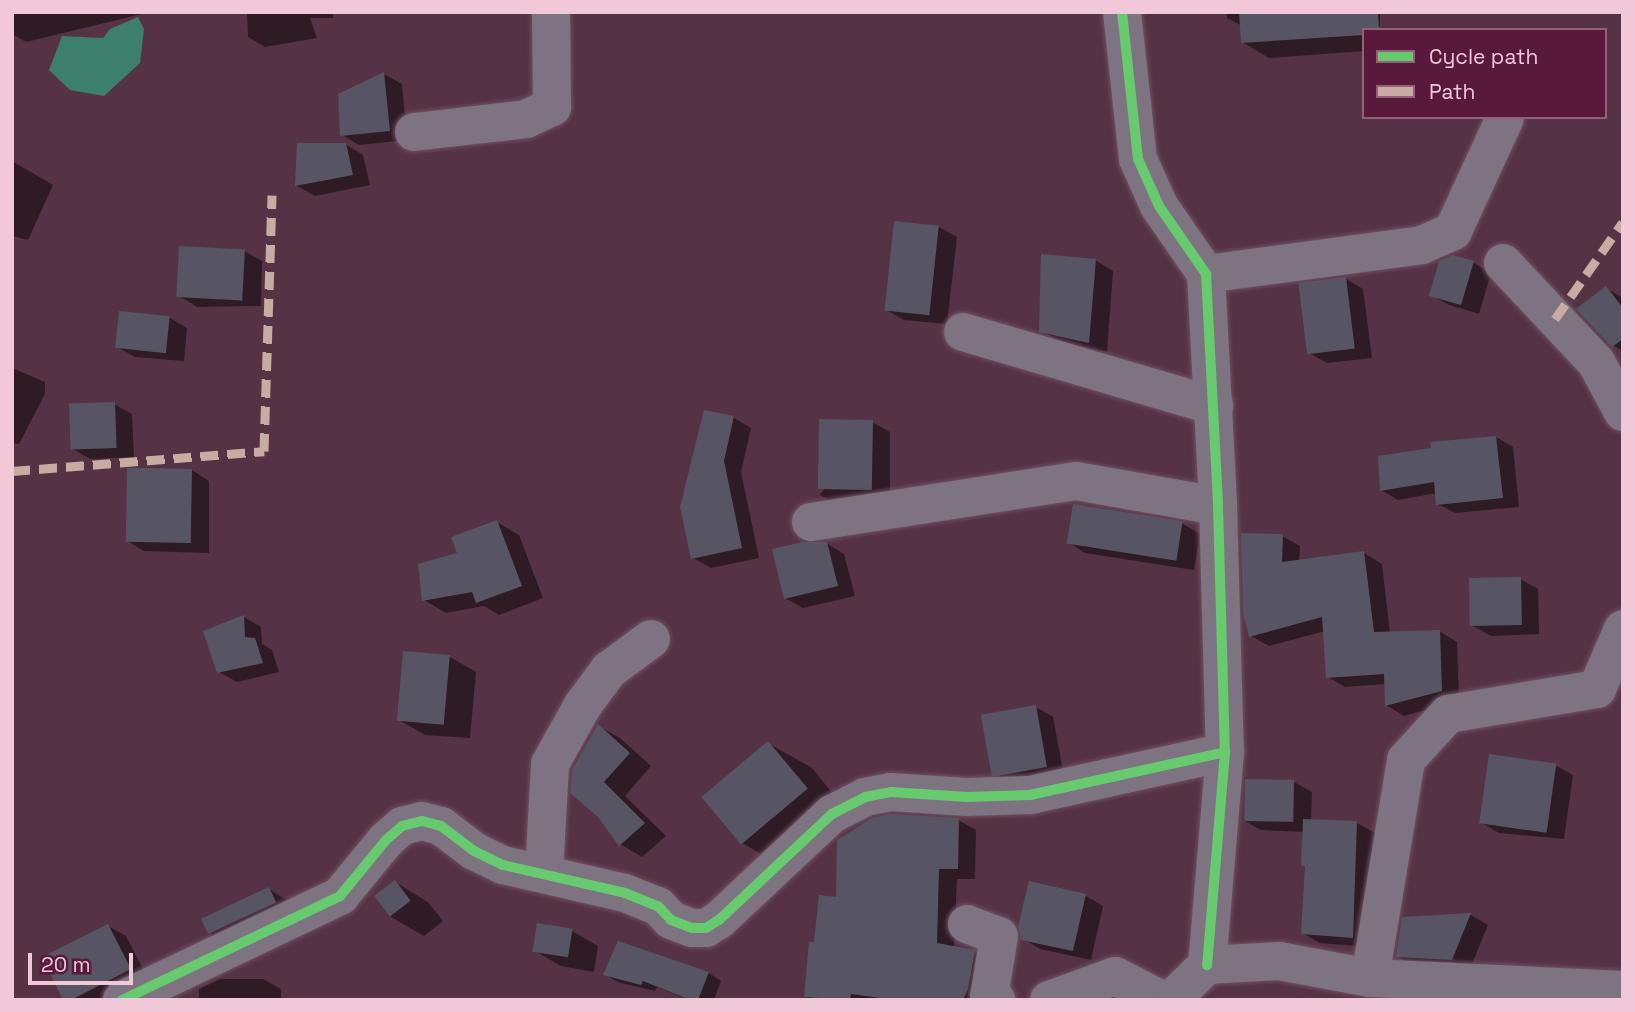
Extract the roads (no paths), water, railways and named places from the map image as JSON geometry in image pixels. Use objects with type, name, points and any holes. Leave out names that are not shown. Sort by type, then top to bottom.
[{"type":"street","points":[[414,132],[526,119],[552,107],[551,12]]},
{"type":"street","points":[[1122,12],[1138,159],[1159,206],[1206,274],[1214,406],[1225,752],[1207,965],[1171,1000]]},
{"type":"street","points":[[1206,274],[1422,245],[1453,231],[1505,119]]},
{"type":"street","points":[[1503,263],[1596,362],[1623,412]]},
{"type":"street","points":[[963,332],[1214,406]]},
{"type":"street","points":[[811,523],[1076,481],[1218,506]]},
{"type":"street","points":[[1370,978],[1406,760],[1448,714],[1597,689],[1623,629]]},
{"type":"street","points":[[544,873],[550,764],[583,705],[609,670],[651,639]]},
{"type":"street","points":[[122,1000],[340,896],[386,840],[402,826],[422,821],[441,825],[474,851],[503,864],[625,893],[658,906],[671,920],[692,928],[706,928],[719,920],[832,814],[865,797],[891,792],[967,797],[1030,795],[1225,752]]},
{"type":"street","points":[[967,924],[999,936],[989,997],[996,1000]]},
{"type":"street","points":[[1207,965],[1279,961],[1370,978],[1623,990]]},
{"type":"street","points":[[1049,1000],[1115,976],[1162,1000]]}]
